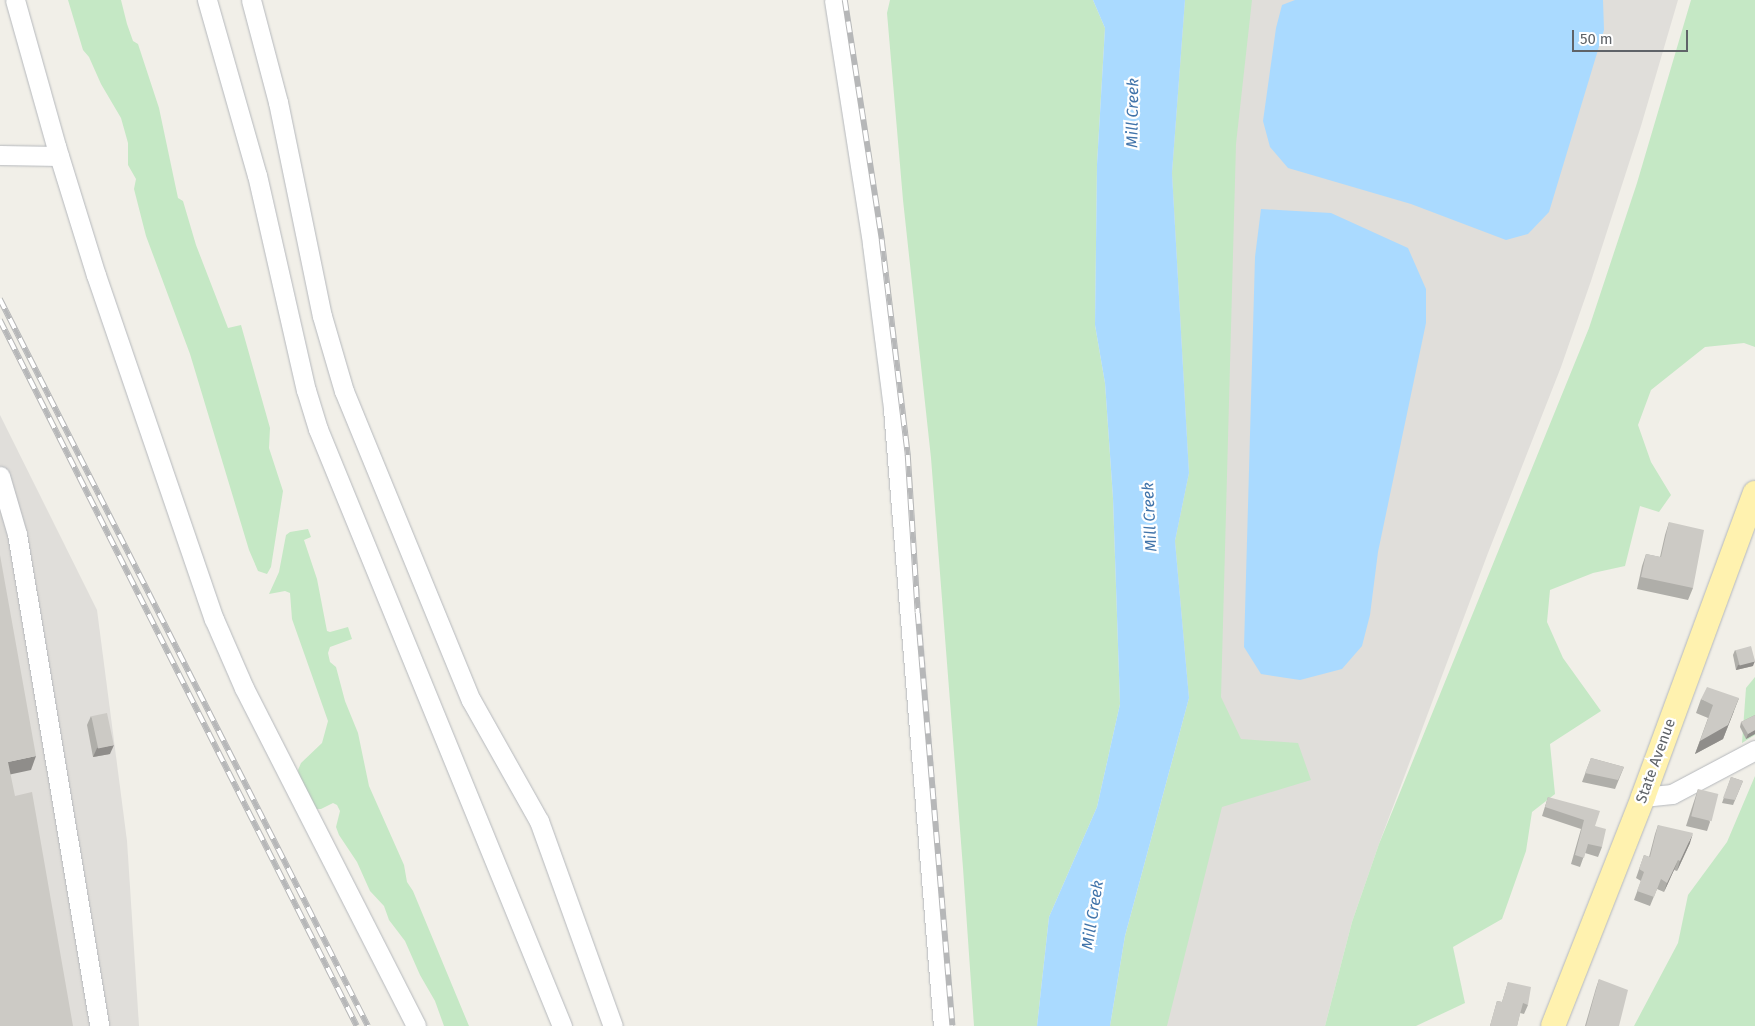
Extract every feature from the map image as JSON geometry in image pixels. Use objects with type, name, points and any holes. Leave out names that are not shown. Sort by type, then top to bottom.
[{"type":"main road","name":"State Avenue","points":[[1553,1026],[1643,797],[1755,493]]},
{"type":"street","points":[[15,0],[59,156],[96,275],[205,594],[228,654],[416,1026]]},
{"type":"street","points":[[207,0],[254,165],[306,390],[323,443],[562,1026]]},
{"type":"street","points":[[251,0],[278,102],[322,316],[344,391],[471,700],[539,822],[573,910],[613,1026]]},
{"type":"street","points":[[834,0],[873,253],[894,418],[943,1026]]},
{"type":"street","points":[[0,155],[59,156]]},
{"type":"street","points":[[0,476],[17,534],[99,1026]]},
{"type":"street","points":[[1643,797],[1672,794],[1755,750]]},
{"type":"shaded area","points":[[1185,0],[1678,0],[1641,126],[1591,281],[1561,367],[1488,553],[1379,844],[1352,922],[1325,1026],[1110,1026],[1189,698],[1175,541],[1189,473],[1172,173]]},
{"type":"shaded area","points":[[0,415],[97,610],[127,841],[139,1026],[0,1026]]},
{"type":"green space","points":[[68,0],[121,0],[127,24],[133,41],[138,44],[159,108],[178,198],[183,201],[196,245],[228,328],[241,325],[270,428],[269,448],[283,491],[271,567],[267,574],[258,571],[249,550],[190,354],[146,236],[134,189],[136,179],[128,165],[128,143],[121,118],[101,84],[89,57],[83,50]]},
{"type":"green space","points":[[890,0],[1093,0],[1105,28],[1097,164],[1095,325],[1105,383],[1113,498],[1120,704],[1097,807],[1049,917],[1037,1026],[974,1026],[931,458],[903,200],[887,13]]},
{"type":"green space","points":[[1185,0],[1252,0],[1236,144],[1221,697],[1241,739],[1298,743],[1311,780],[1222,807],[1167,1026],[1110,1026],[1125,936],[1189,698],[1175,541],[1189,473],[1172,173]]},
{"type":"green space","points":[[1691,0],[1755,0],[1755,347],[1744,343],[1705,347],[1651,390],[1638,425],[1651,462],[1671,495],[1659,512],[1640,506],[1625,566],[1593,573],[1550,590],[1547,622],[1563,658],[1601,711],[1550,744],[1555,794],[1532,812],[1526,851],[1502,919],[1453,947],[1465,1003],[1416,1026],[1325,1026],[1352,922],[1379,844],[1589,328],[1637,183]]},
{"type":"green space","points":[[308,529],[311,537],[304,540],[317,579],[327,631],[330,632],[348,627],[352,639],[330,647],[328,653],[330,662],[336,667],[345,701],[358,733],[369,786],[404,865],[407,882],[413,891],[469,1026],[444,1026],[435,1001],[420,975],[405,941],[389,920],[384,906],[370,891],[357,862],[339,835],[336,827],[340,811],[337,805],[333,803],[321,809],[315,809],[299,776],[298,770],[301,763],[322,743],[328,721],[292,619],[290,593],[285,591],[269,594],[279,572],[286,535],[290,532]]},
{"type":"green space","points":[[1755,677],[1755,735],[1742,743],[1746,688]]},
{"type":"green space","points":[[1755,776],[1755,1026],[1634,1026],[1678,943],[1688,895],[1727,842]]},
{"type":"water","name":"Mill Creek","points":[[1093,0],[1185,0],[1172,173],[1189,473],[1175,541],[1189,698],[1125,936],[1110,1026],[1037,1026],[1049,917],[1097,807],[1120,704],[1113,498],[1105,383],[1095,325],[1097,164],[1105,28]]},
{"type":"water","points":[[1295,0],[1603,0],[1604,30],[1549,212],[1528,234],[1506,240],[1411,204],[1288,168],[1270,147],[1263,121],[1276,28],[1282,5]]},
{"type":"water","points":[[1261,209],[1331,213],[1408,248],[1426,289],[1426,323],[1378,552],[1370,615],[1362,646],[1342,669],[1300,680],[1261,674],[1244,647],[1255,257]]},
{"type":"building","points":[[1669,522],[1704,530],[1693,588],[1641,577],[1646,554],[1661,557]]},
{"type":"building","points":[[0,555],[36,756],[8,762],[15,796],[32,792],[73,1026],[0,1026]]},
{"type":"building","points":[[1751,646],[1755,661],[1740,666],[1736,650]]},
{"type":"building","points":[[1707,687],[1739,698],[1728,725],[1700,741],[1713,705],[1701,699]]},
{"type":"building","points":[[107,713],[114,745],[98,749],[91,716]]},
{"type":"building","points":[[1755,715],[1755,730],[1748,734],[1741,722]]},
{"type":"building","points":[[1591,758],[1624,767],[1618,780],[1585,773]]},
{"type":"building","points":[[1731,777],[1743,781],[1735,800],[1723,798]]},
{"type":"building","points":[[1698,789],[1718,794],[1712,821],[1691,816]]},
{"type":"building","points":[[1548,797],[1600,811],[1595,826],[1606,829],[1602,847],[1588,844],[1584,858],[1575,855],[1584,820],[1545,807]]},
{"type":"building","points":[[1658,825],[1693,833],[1667,883],[1661,879],[1654,897],[1637,891],[1644,872],[1639,869],[1644,855],[1650,857]]},
{"type":"building","points":[[1599,979],[1628,990],[1619,1026],[1586,1026]]},
{"type":"building","points":[[1508,982],[1531,987],[1528,1005],[1523,1003],[1517,1026],[1490,1026],[1497,1001],[1502,1002]]},
{"type":"railway","points":[[845,0],[882,240],[908,455],[918,613],[953,1026]]},
{"type":"railway","points":[[0,299],[368,1026]]},
{"type":"railway","points":[[0,320],[357,1026]]}]
